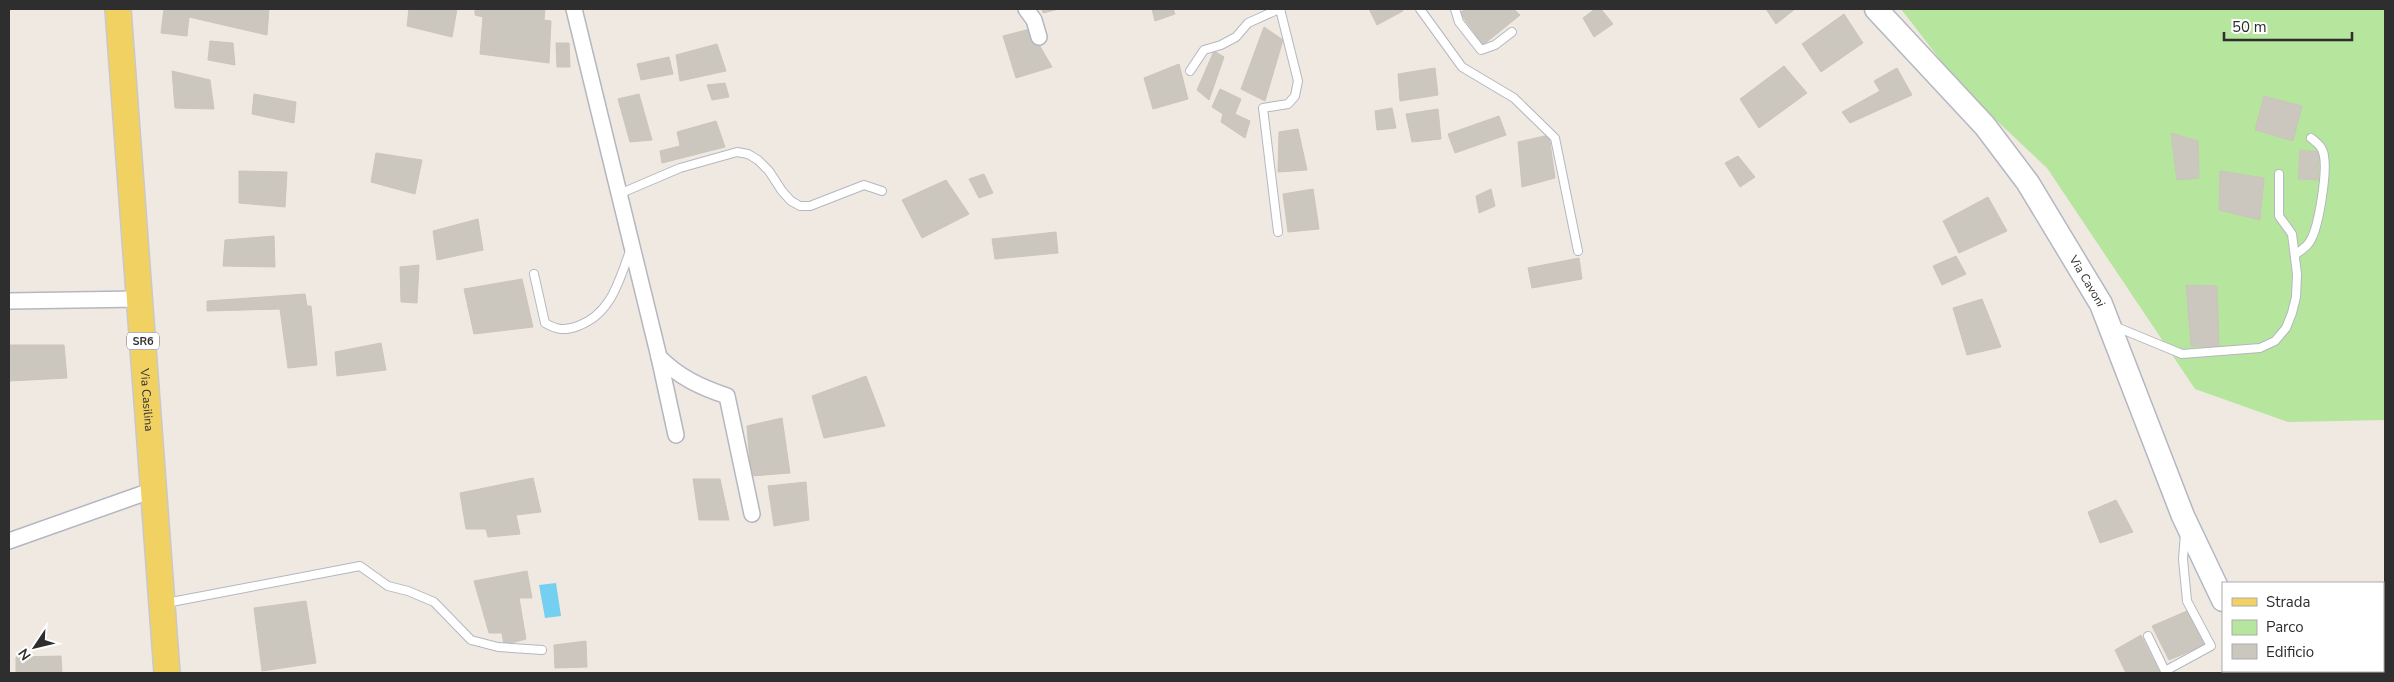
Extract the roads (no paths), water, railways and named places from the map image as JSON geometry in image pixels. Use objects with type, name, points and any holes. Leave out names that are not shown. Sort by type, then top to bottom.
[{"type":"main road","name":"Via Casilina","points":[[118,9],[167,673]]},
{"type":"street","points":[[574,9],[659,357],[676,435]]},
{"type":"street","points":[[1026,9],[1034,20],[1040,38]]},
{"type":"street","name":"Via Cavoni","points":[[1876,9],[1985,126],[2028,183],[2101,304],[2189,527],[2222,598]]},
{"type":"street","points":[[9,301],[140,299]]},
{"type":"street","points":[[659,357],[674,372],[702,388],[727,396],[752,514]]},
{"type":"street","points":[[9,541],[154,490]]},
{"type":"lane","points":[[1190,71],[1204,50],[1221,45],[1236,37],[1248,23],[1280,9],[1298,81],[1295,96],[1288,104],[1263,108],[1278,232]]},
{"type":"lane","points":[[1420,9],[1462,66],[1514,98],[1555,138],[1578,251]]},
{"type":"lane","points":[[1455,9],[1459,22],[1482,50],[1495,45],[1512,32]]},
{"type":"lane","points":[[2296,254],[2309,244],[2315,231],[2325,171],[2320,145],[2311,138]]},
{"type":"lane","points":[[618,194],[680,168],[737,152],[748,154],[758,160],[769,171],[782,192],[791,201],[800,206],[810,206],[864,185],[882,191]]},
{"type":"lane","points":[[2109,323],[2182,354],[2260,348],[2275,341],[2286,328],[2296,297],[2296,254],[2292,234],[2279,216],[2279,174]]},
{"type":"lane","points":[[534,274],[545,323],[555,329],[567,329],[595,317],[605,307],[619,283],[632,247]]},
{"type":"lane","points":[[2148,636],[2166,671],[2211,646],[2187,601],[2183,559],[2184,537],[2189,527]]},
{"type":"lane","points":[[162,603],[360,566],[388,586],[408,591],[434,602],[471,640],[498,647],[542,650]]},
{"type":"water","points":[[556,583],[561,616],[545,618],[539,585]]}]
